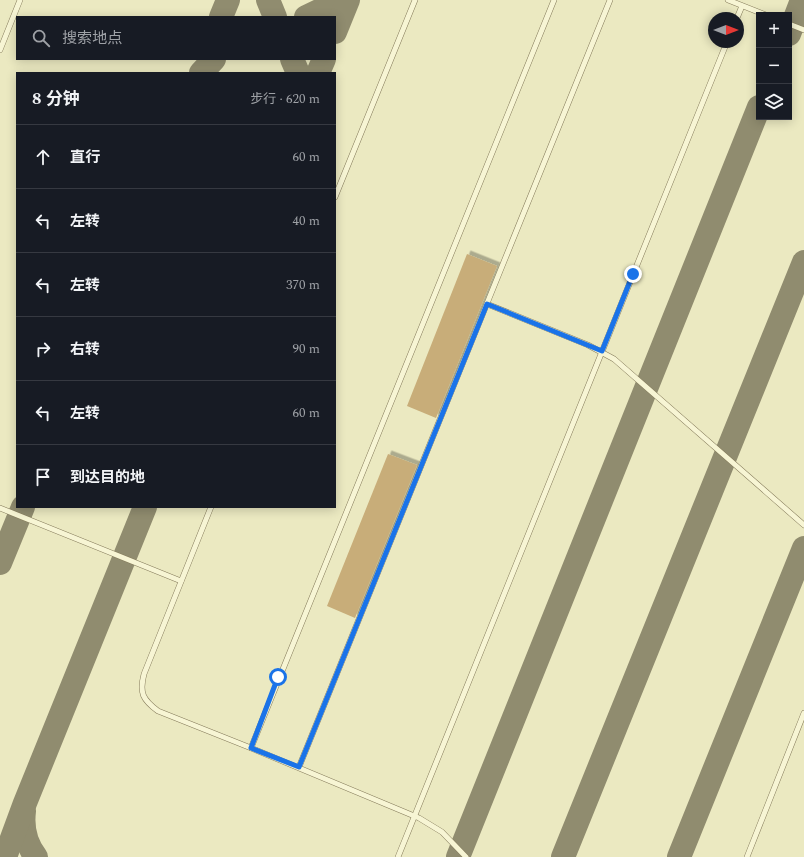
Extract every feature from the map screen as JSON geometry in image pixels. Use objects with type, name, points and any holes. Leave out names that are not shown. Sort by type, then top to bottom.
[{"type":"lane","points":[[0,50],[20,0]]},
{"type":"lane","points":[[336,195],[415,0]]},
{"type":"lane","points":[[251,748],[554,0]]},
{"type":"lane","points":[[299,767],[610,0]]},
{"type":"lane","points":[[728,0],[758,12]]},
{"type":"lane","points":[[740,12],[742,6]]},
{"type":"lane","points":[[792,25],[804,30]]},
{"type":"lane","points":[[398,857],[725,48]]},
{"type":"lane","points":[[487,304],[602,351],[627,368],[804,525]]},
{"type":"lane","points":[[0,508],[181,581]]},
{"type":"lane","points":[[211,508],[144,674],[142,684],[143,696],[147,703],[158,711],[299,767],[414,816],[442,832],[466,857]]},
{"type":"lane","points":[[747,857],[804,713]]},
{"type":"building","points":[[467,254],[497,266],[436,418],[407,406]]},
{"type":"building","points":[[388,454],[417,465],[355,618],[327,606]]},
{"type":"taxiway","points":[[221,16],[228,0]]},
{"type":"taxiway","points":[[268,0],[275,16]]},
{"type":"taxiway","points":[[308,16],[342,0]]},
{"type":"taxiway","points":[[336,30],[348,0]]},
{"type":"taxiway","points":[[792,26],[802,0]]},
{"type":"taxiway","points":[[202,72],[213,60]]},
{"type":"taxiway","points":[[292,60],[298,72]]},
{"type":"taxiway","points":[[318,72],[324,60]]},
{"type":"taxiway","points":[[458,857],[756,114]]},
{"type":"taxiway","points":[[563,857],[804,262]]},
{"type":"taxiway","points":[[0,563],[23,508]]},
{"type":"taxiway","points":[[5,857],[25,803],[145,508]]},
{"type":"taxiway","points":[[679,857],[804,548]]},
{"type":"taxiway","points":[[24,811],[26,835],[30,847],[36,857]]},
{"type":"route","points":[[278,677],[251,748],[299,767],[487,304],[510,312],[602,351],[633,274]]}]
